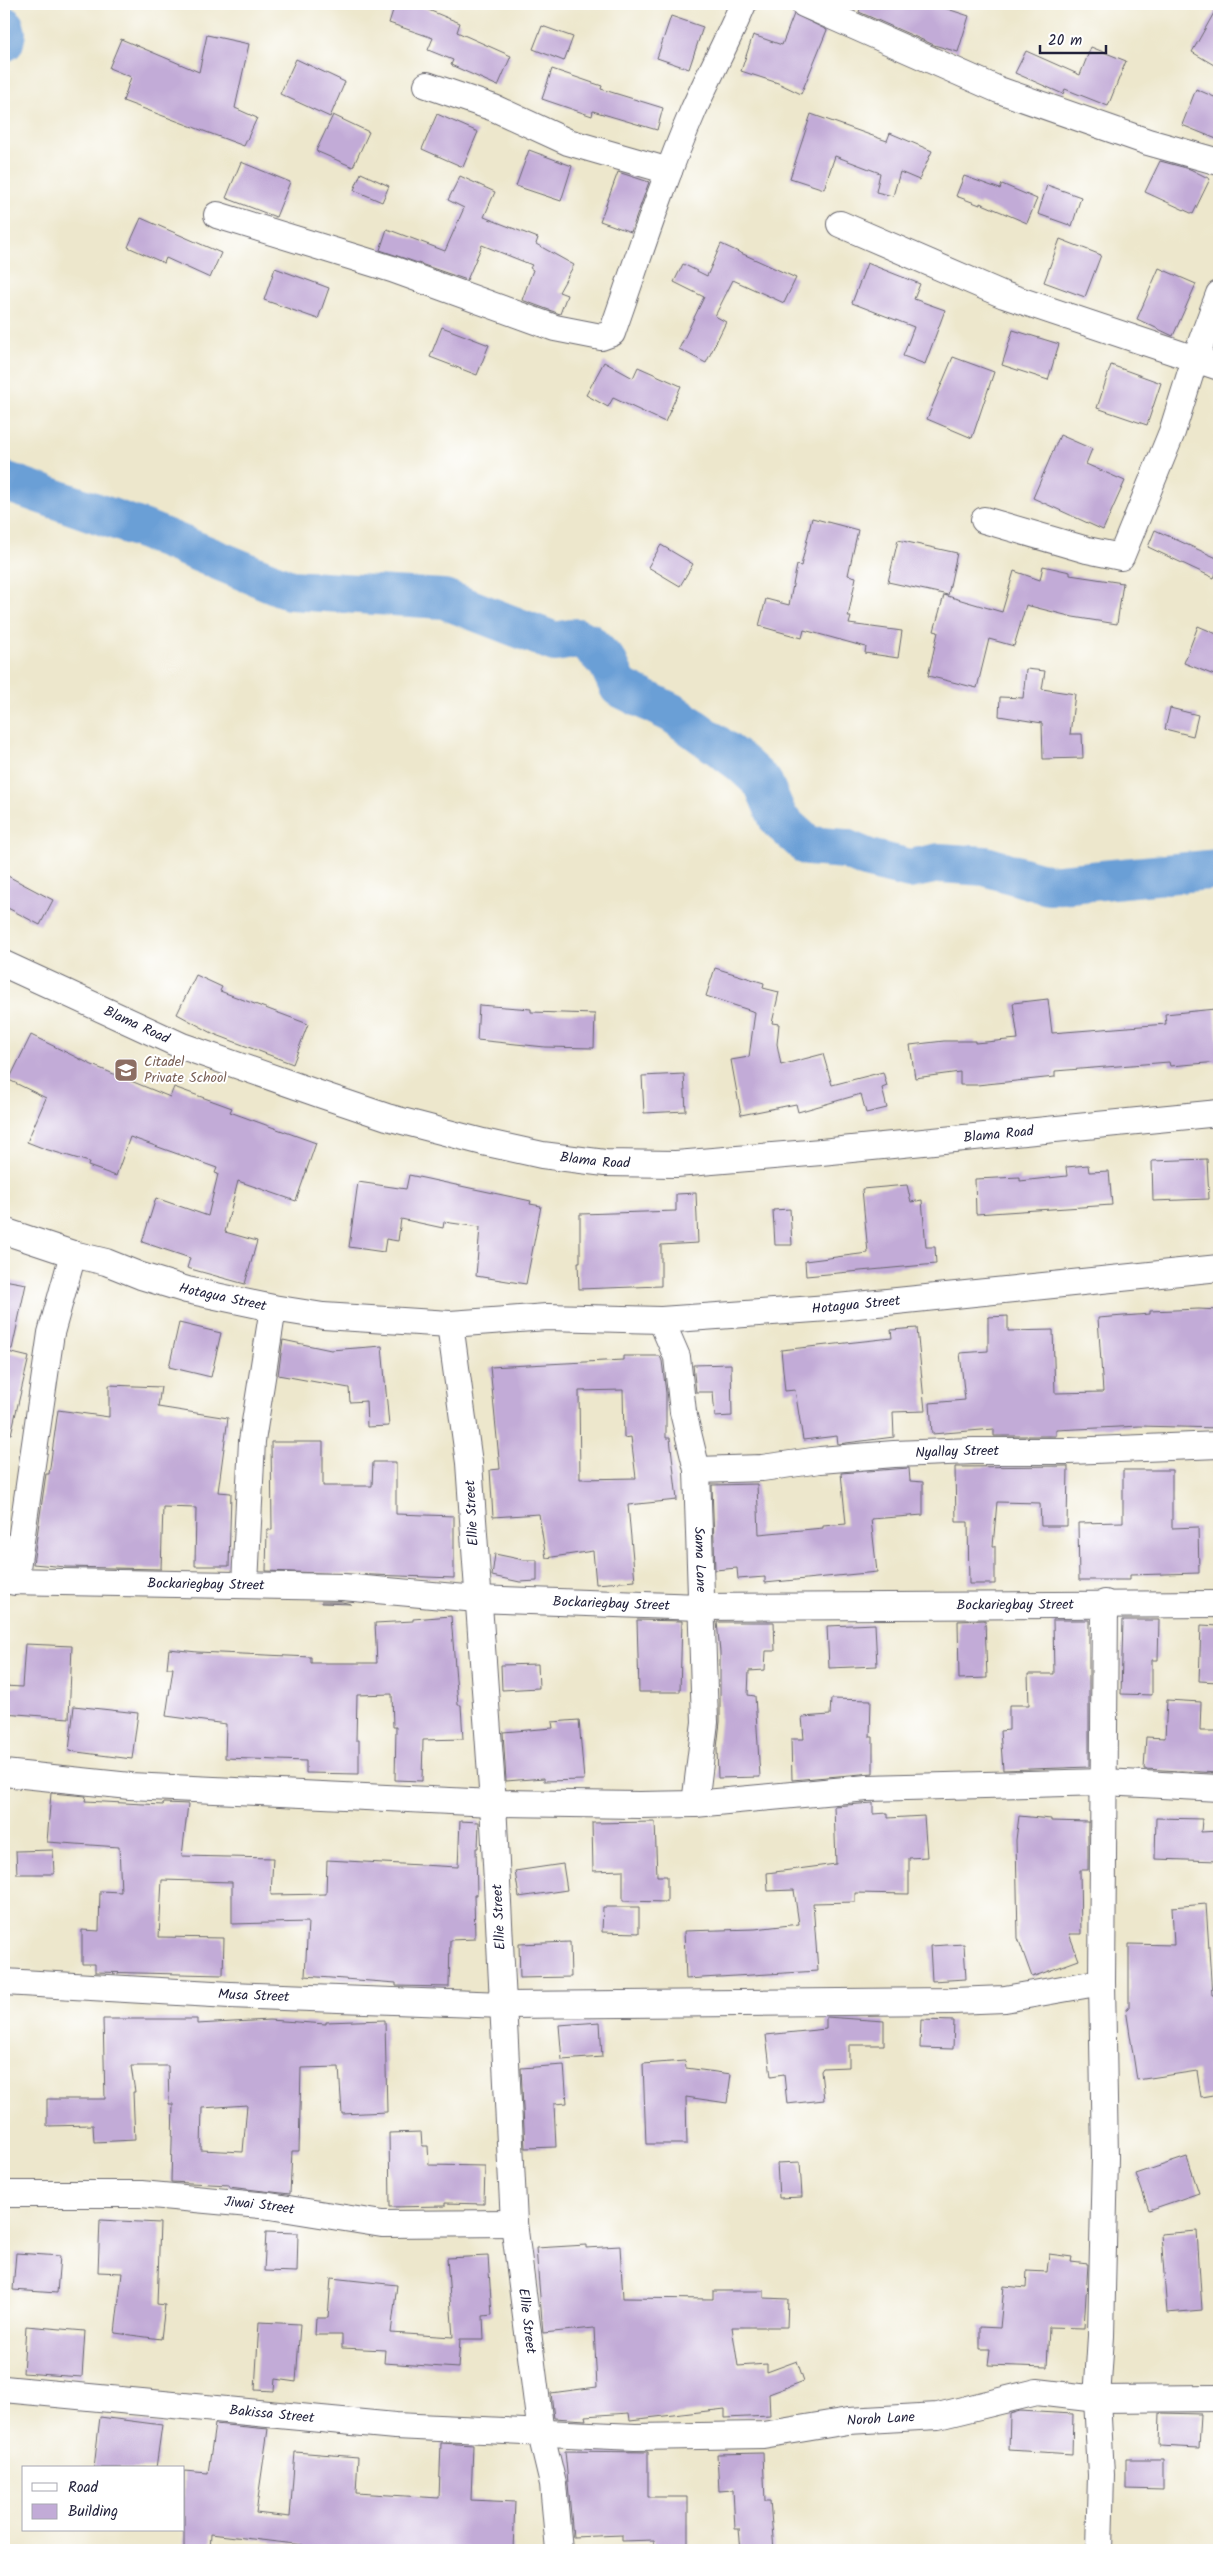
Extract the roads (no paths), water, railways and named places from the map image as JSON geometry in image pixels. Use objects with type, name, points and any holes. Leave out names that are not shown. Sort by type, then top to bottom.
[{"type":"street","points":[[217,215],[392,269],[556,328],[601,337],[612,333],[669,171],[694,110],[729,38],[743,4]]},
{"type":"street","points":[[804,4],[998,90],[1148,142],[1219,162]]},
{"type":"street","points":[[426,85],[494,108],[568,142],[669,171]]},
{"type":"street","points":[[840,224],[1004,296],[1219,367]]},
{"type":"street","points":[[984,520],[1087,550],[1121,557],[1172,432],[1195,359],[1219,294]]},
{"type":"street","name":"Blama Road","points":[[4,964],[182,1046],[332,1098],[387,1116],[483,1142],[542,1155],[606,1163],[676,1164],[821,1152],[1219,1113]]},
{"type":"street","name":"Hotagua Street","points":[[4,1231],[74,1254],[106,1262],[141,1276],[187,1290],[273,1308],[323,1316],[450,1324],[547,1317],[661,1320],[828,1308],[1219,1268]]},
{"type":"street","points":[[9,1582],[51,1333],[74,1254]]},
{"type":"street","points":[[245,1584],[252,1441],[273,1308]]},
{"type":"street","name":"Sama Lane","points":[[661,1320],[677,1357],[683,1412],[697,1470],[696,1512],[700,1552],[700,1608],[705,1722],[695,1804]]},
{"type":"street","name":"Ellie Street","points":[[450,1324],[469,1463],[477,1599],[493,1803],[514,2223],[541,2434],[553,2484],[559,2550]]},
{"type":"street","name":"Nyallay Street","points":[[697,1470],[762,1468],[820,1460],[894,1454],[972,1451],[1069,1451],[1219,1445]]},
{"type":"street","name":"Bockariegbay Street","points":[[9,1582],[344,1586],[477,1599],[700,1608],[1105,1603],[1219,1604]]},
{"type":"street","points":[[1099,2550],[1101,2475],[1097,2399],[1101,2336],[1105,2157],[1102,1982],[1105,1603]]},
{"type":"street","points":[[4,1773],[130,1786],[493,1803],[695,1804],[867,1788],[1104,1782],[1219,1788]]},
{"type":"street","name":"Musa Street","points":[[4,1982],[230,1995],[504,2005],[903,2000],[953,2002],[1005,1999],[1102,1982]]},
{"type":"street","name":"Jiwai Street","points":[[4,2194],[141,2194],[270,2206],[382,2224],[514,2223]]},
{"type":"street","name":"Bakissa Street","points":[[4,2389],[395,2426],[541,2434]]},
{"type":"street","name":"Noroh Lane","points":[[541,2434],[635,2437],[763,2435],[848,2422],[938,2416],[1037,2392],[1097,2399],[1219,2398]]},
{"type":"waterway","points":[[4,26],[6,33],[4,42]]},
{"type":"waterway","points":[[4,481],[145,530],[290,590],[444,599],[555,642],[577,638],[587,642],[608,663],[619,687],[674,714],[740,762],[763,783],[779,820],[808,846],[845,849],[869,859],[910,869],[939,863],[985,866],[1049,885],[1219,869]]},
{"type":"place","name":"Citadel Private School","points":[[126,1070]]}]
